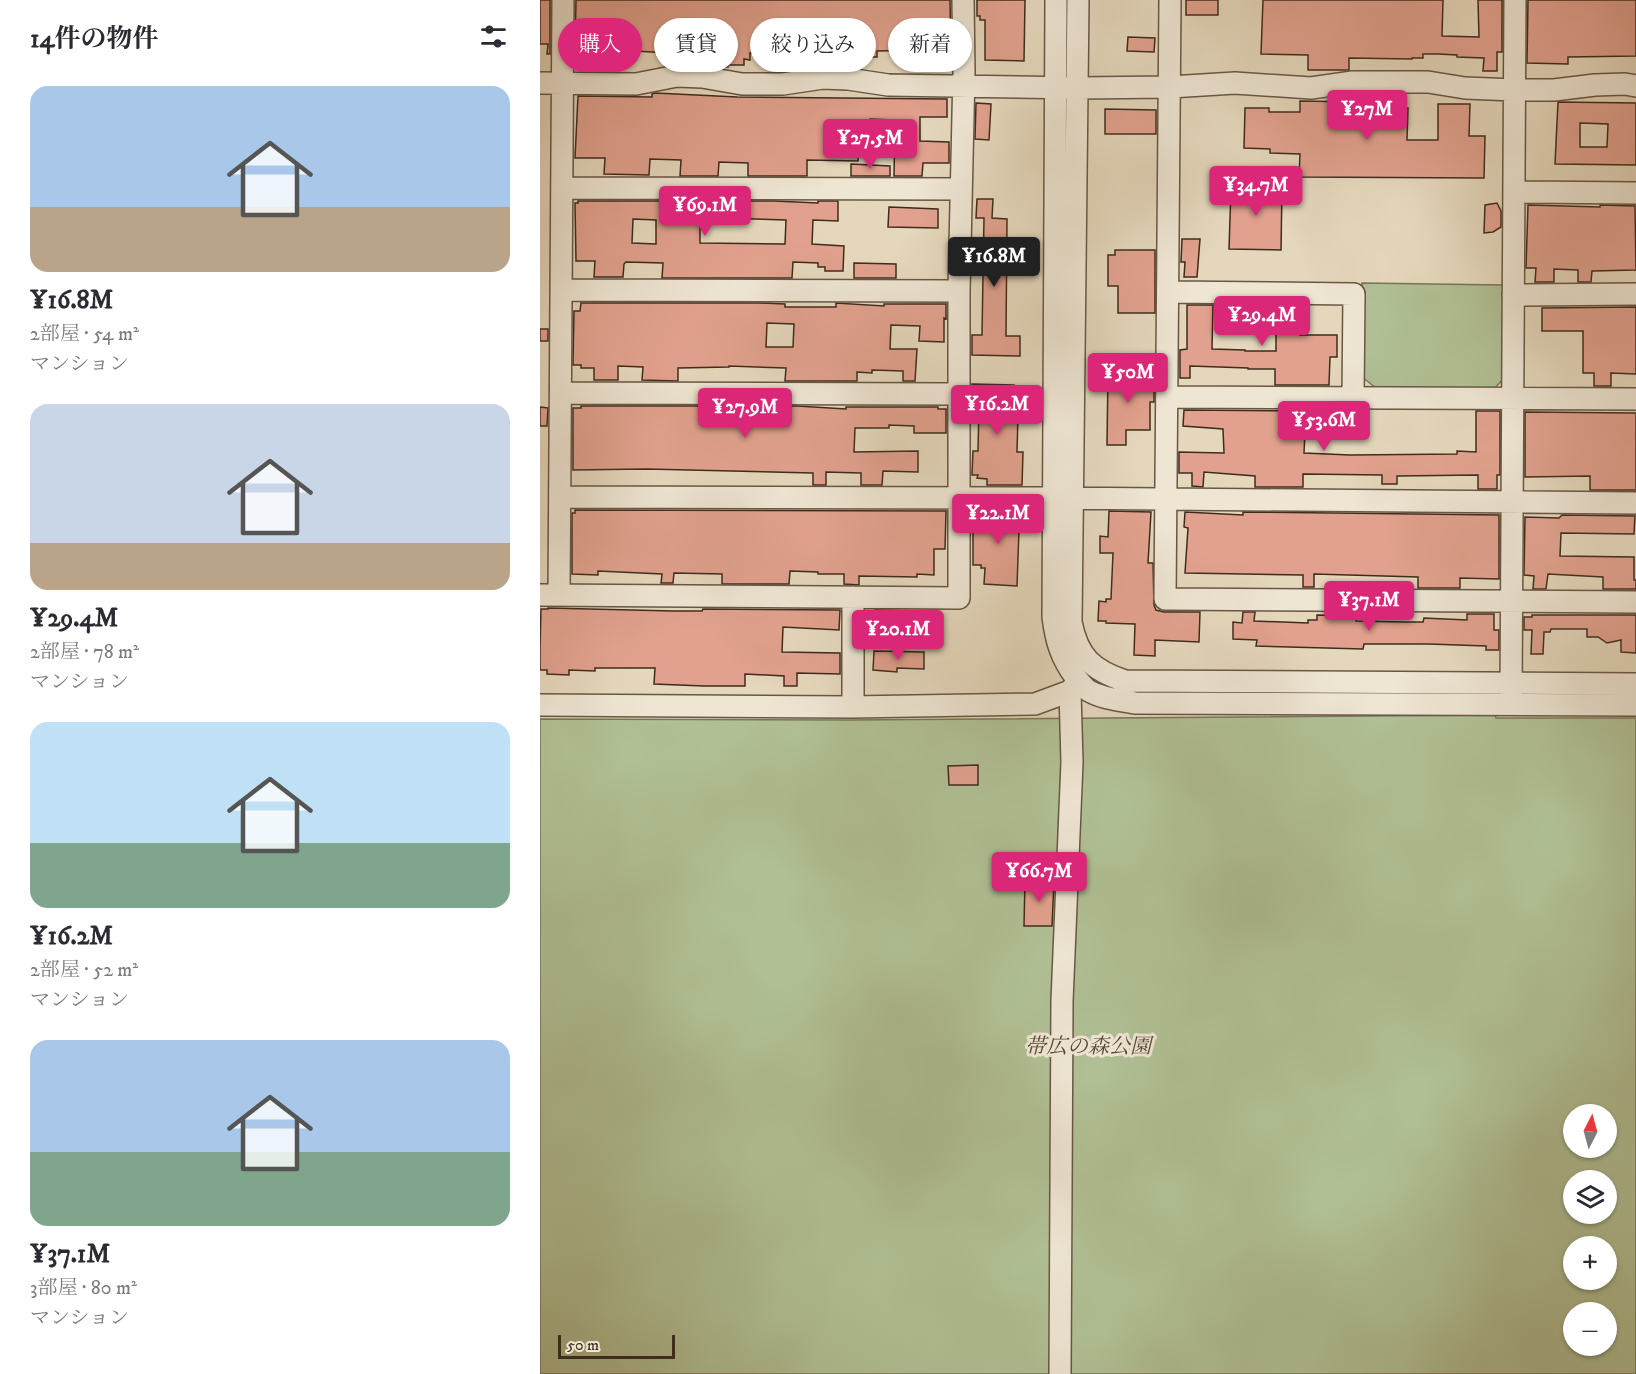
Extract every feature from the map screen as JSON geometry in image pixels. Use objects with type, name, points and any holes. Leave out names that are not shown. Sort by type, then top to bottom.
[{"type":"street","points":[[563,0],[561,497],[550,595],[958,598],[963,0]]},
{"type":"street","points":[[1056,0],[1055,87],[1063,498],[1071,622],[1074,639],[1083,655],[1072,762],[1062,1001],[1060,1374]]},
{"type":"street","points":[[1063,498],[1078,88],[1078,0]]},
{"type":"street","points":[[1170,0],[1165,599],[1636,602]]},
{"type":"street","points":[[1511,705],[1515,0]]},
{"type":"street","points":[[540,83],[636,84],[677,76],[702,77],[742,84],[783,84],[823,78],[888,85],[1078,88],[1170,87],[1235,83],[1311,88],[1353,82],[1428,82],[1466,88],[1515,90],[1554,90],[1625,84],[1636,86]]},
{"type":"street","points":[[562,188],[961,189]]},
{"type":"street","points":[[1514,192],[1636,193]]},
{"type":"street","points":[[561,290],[959,291]]},
{"type":"street","points":[[1168,292],[1354,294],[1353,397]]},
{"type":"street","points":[[1513,295],[1636,294]]},
{"type":"street","points":[[561,393],[959,394]]},
{"type":"street","points":[[1168,397],[1636,399]]},
{"type":"street","points":[[561,497],[1063,498],[1636,503]]},
{"type":"street","points":[[853,597],[853,708]]},
{"type":"street","points":[[540,705],[853,708],[1035,704],[1080,680],[1105,675],[1125,681],[1629,684],[1629,705],[1135,703],[1102,697],[1087,690],[1080,680]]},
{"type":"green space","points":[[1362,283],[1503,285],[1505,377],[1494,389],[1376,388],[1362,377]]},
{"type":"green space","name":"帯広の森公園","points":[[1495,715],[1496,718],[1636,718],[1636,1374],[540,1374],[540,719],[849,720]]},
{"type":"building","points":[[540,0],[550,0],[550,54],[547,54],[548,44],[540,44]]},
{"type":"building","points":[[576,0],[950,0],[950,18],[888,18],[888,51],[877,51],[877,57],[876,18],[750,18],[750,60],[744,59],[744,65],[738,65],[738,18],[654,18],[654,52],[642,51],[642,18],[576,18]]},
{"type":"building","points":[[977,0],[1025,0],[1024,61],[985,60],[985,20],[980,20],[980,16],[977,16]]},
{"type":"building","points":[[1186,0],[1218,0],[1218,15],[1186,15]]},
{"type":"building","points":[[1263,0],[1443,0],[1442,36],[1479,37],[1478,0],[1502,0],[1502,52],[1497,52],[1497,71],[1483,71],[1484,58],[1438,54],[1423,54],[1423,58],[1412,59],[1349,58],[1349,70],[1308,70],[1308,55],[1261,54]]},
{"type":"building","points":[[1528,0],[1636,0],[1636,56],[1568,57],[1568,64],[1527,63]]},
{"type":"building","points":[[1128,37],[1155,38],[1154,52],[1127,51]]},
{"type":"building","points":[[655,93],[737,97],[947,99],[947,117],[920,117],[920,141],[949,142],[949,163],[923,163],[922,176],[894,176],[895,120],[870,119],[870,122],[853,122],[853,148],[859,148],[858,161],[807,160],[807,176],[748,176],[748,163],[719,162],[718,176],[680,176],[681,160],[650,159],[649,175],[604,174],[605,158],[575,158],[578,96],[652,97]]},
{"type":"building","points":[[1300,101],[1357,102],[1357,107],[1408,108],[1407,140],[1438,140],[1438,104],[1470,104],[1469,136],[1485,136],[1484,178],[1299,177],[1300,154],[1270,153],[1270,149],[1244,148],[1245,108],[1269,108],[1269,112],[1300,112]]},
{"type":"building","points":[[1558,102],[1636,103],[1636,165],[1555,164]],"holes":[[[1580,123],[1608,124],[1607,147],[1580,147]]]},
{"type":"building","points":[[976,103],[991,104],[989,140],[975,139]]},
{"type":"building","points":[[1105,109],[1156,110],[1156,134],[1105,134]]},
{"type":"building","points":[[851,164],[890,166],[890,176],[851,176]]},
{"type":"building","points":[[1242,180],[1271,181],[1270,189],[1282,189],[1281,250],[1229,249],[1231,188],[1242,188]]},
{"type":"building","points":[[977,199],[993,199],[992,218],[1007,219],[1006,336],[1020,336],[1020,356],[972,355],[972,335],[982,335],[984,218],[976,218]]},
{"type":"building","points":[[578,201],[818,203],[818,201],[838,201],[838,221],[813,220],[812,244],[844,246],[843,271],[825,271],[825,267],[818,267],[818,263],[793,262],[792,278],[662,278],[663,263],[626,262],[623,277],[594,277],[595,261],[576,261],[575,203]],"holes":[[[633,219],[656,220],[656,244],[632,243]],[[700,219],[786,220],[785,244],[700,243]]]},
{"type":"building","points":[[1497,203],[1501,211],[1501,227],[1493,232],[1484,233],[1485,205]]},
{"type":"building","points":[[1528,205],[1635,206],[1636,270],[1592,271],[1591,282],[1578,282],[1578,270],[1554,269],[1554,282],[1535,282],[1536,268],[1526,268]]},
{"type":"building","points":[[889,207],[938,209],[938,228],[888,227]]},
{"type":"building","points":[[1182,239],[1200,239],[1197,277],[1184,277],[1185,262],[1181,262]]},
{"type":"building","points":[[1115,250],[1155,250],[1155,313],[1118,313],[1118,286],[1108,286],[1108,255],[1115,255]]},
{"type":"building","points":[[854,263],[896,264],[896,278],[854,278]]},
{"type":"building","points":[[581,303],[759,303],[785,304],[785,307],[836,307],[836,303],[884,306],[884,304],[946,304],[946,319],[944,318],[944,342],[919,341],[920,326],[891,325],[890,349],[917,349],[915,381],[903,381],[903,371],[872,370],[872,373],[857,372],[857,381],[785,381],[786,368],[729,366],[678,368],[678,381],[642,380],[643,367],[618,366],[618,380],[594,380],[594,368],[581,368],[581,365],[573,365],[574,311],[580,311]],"holes":[[[767,323],[794,324],[793,347],[766,347]]]},
{"type":"building","points":[[1187,305],[1213,305],[1212,349],[1245,351],[1276,351],[1276,326],[1250,325],[1250,306],[1296,307],[1296,314],[1300,314],[1300,335],[1337,335],[1337,357],[1330,357],[1329,385],[1275,385],[1275,369],[1190,366],[1190,378],[1180,378],[1180,350],[1187,349]]},
{"type":"building","points":[[1636,307],[1636,374],[1611,373],[1611,386],[1594,386],[1594,373],[1583,373],[1583,331],[1542,331],[1542,308]]},
{"type":"building","points":[[540,329],[548,329],[548,341],[540,341]]},
{"type":"building","points":[[1108,372],[1154,373],[1154,402],[1150,402],[1150,430],[1126,430],[1126,445],[1107,445]]},
{"type":"building","points":[[972,384],[1014,385],[1014,416],[1018,416],[1017,452],[1023,452],[1022,485],[987,485],[987,479],[972,475],[973,451],[978,451],[979,407],[972,406]]},
{"type":"building","points":[[581,406],[797,406],[846,409],[846,407],[938,407],[938,409],[946,409],[946,433],[914,433],[914,426],[889,425],[889,428],[855,428],[854,452],[918,451],[918,472],[883,471],[882,485],[861,485],[861,473],[826,472],[826,485],[813,485],[813,473],[646,469],[573,470],[573,408],[581,408]]},
{"type":"building","points":[[540,407],[548,408],[547,426],[540,426]]},
{"type":"building","points":[[1184,410],[1306,411],[1304,453],[1350,455],[1476,452],[1476,411],[1500,411],[1500,475],[1497,475],[1497,489],[1478,489],[1478,475],[1397,476],[1397,484],[1382,484],[1382,475],[1303,474],[1303,487],[1255,487],[1255,476],[1204,472],[1203,487],[1192,486],[1192,473],[1179,473],[1179,452],[1224,453],[1223,429],[1183,426]]},
{"type":"building","points":[[1525,412],[1636,413],[1636,490],[1590,490],[1590,476],[1525,477]]},
{"type":"building","points":[[575,510],[946,511],[945,549],[934,549],[934,575],[859,576],[859,585],[844,584],[844,574],[818,574],[818,572],[790,571],[789,584],[722,584],[722,574],[674,573],[673,583],[661,583],[662,574],[598,571],[598,575],[572,574],[572,513],[575,513]]},
{"type":"building","points":[[973,511],[1024,511],[1024,530],[1019,530],[1017,586],[984,584],[985,568],[981,568],[981,565],[973,565]]},
{"type":"building","points":[[1109,511],[1151,512],[1148,563],[1153,563],[1154,605],[1156,610],[1164,612],[1200,612],[1199,642],[1155,640],[1155,656],[1134,655],[1135,624],[1098,621],[1099,601],[1106,602],[1106,599],[1111,599],[1113,553],[1100,553],[1100,536],[1108,537]]},
{"type":"building","points":[[1185,512],[1243,515],[1243,512],[1499,515],[1499,579],[1460,578],[1460,588],[1418,588],[1418,577],[1314,574],[1314,587],[1303,587],[1303,575],[1185,573],[1188,528],[1184,527]]},
{"type":"building","points":[[1562,515],[1635,516],[1634,534],[1561,533],[1560,556],[1634,557],[1636,589],[1603,589],[1603,577],[1548,574],[1546,589],[1533,589],[1534,576],[1524,575],[1525,517],[1559,518]]},
{"type":"building","points":[[541,609],[673,611],[702,611],[703,609],[840,610],[839,630],[783,627],[782,652],[840,653],[840,674],[797,673],[797,686],[784,686],[784,676],[745,674],[745,686],[704,686],[654,684],[655,668],[595,668],[595,671],[569,670],[569,675],[547,674],[547,670],[540,670],[540,648]]},
{"type":"building","points":[[875,610],[925,611],[924,628],[875,626]]},
{"type":"building","points":[[1243,612],[1255,612],[1254,621],[1308,623],[1308,620],[1317,620],[1317,615],[1356,616],[1356,621],[1423,622],[1424,618],[1467,620],[1467,614],[1494,614],[1494,630],[1499,630],[1499,650],[1486,650],[1486,646],[1429,644],[1364,644],[1363,649],[1256,646],[1257,640],[1233,639],[1233,622],[1242,623]]},
{"type":"building","points":[[1532,615],[1636,615],[1636,653],[1621,652],[1621,640],[1607,643],[1598,637],[1587,637],[1587,629],[1551,629],[1550,632],[1544,632],[1543,654],[1531,654],[1532,630],[1524,630],[1524,617],[1532,617]]},
{"type":"building","points":[[874,651],[924,652],[924,669],[897,668],[897,672],[873,670]]},
{"type":"building","points":[[978,765],[978,785],[949,785],[948,766]]},
{"type":"building","points":[[1025,880],[1054,881],[1052,926],[1024,926]]}]
